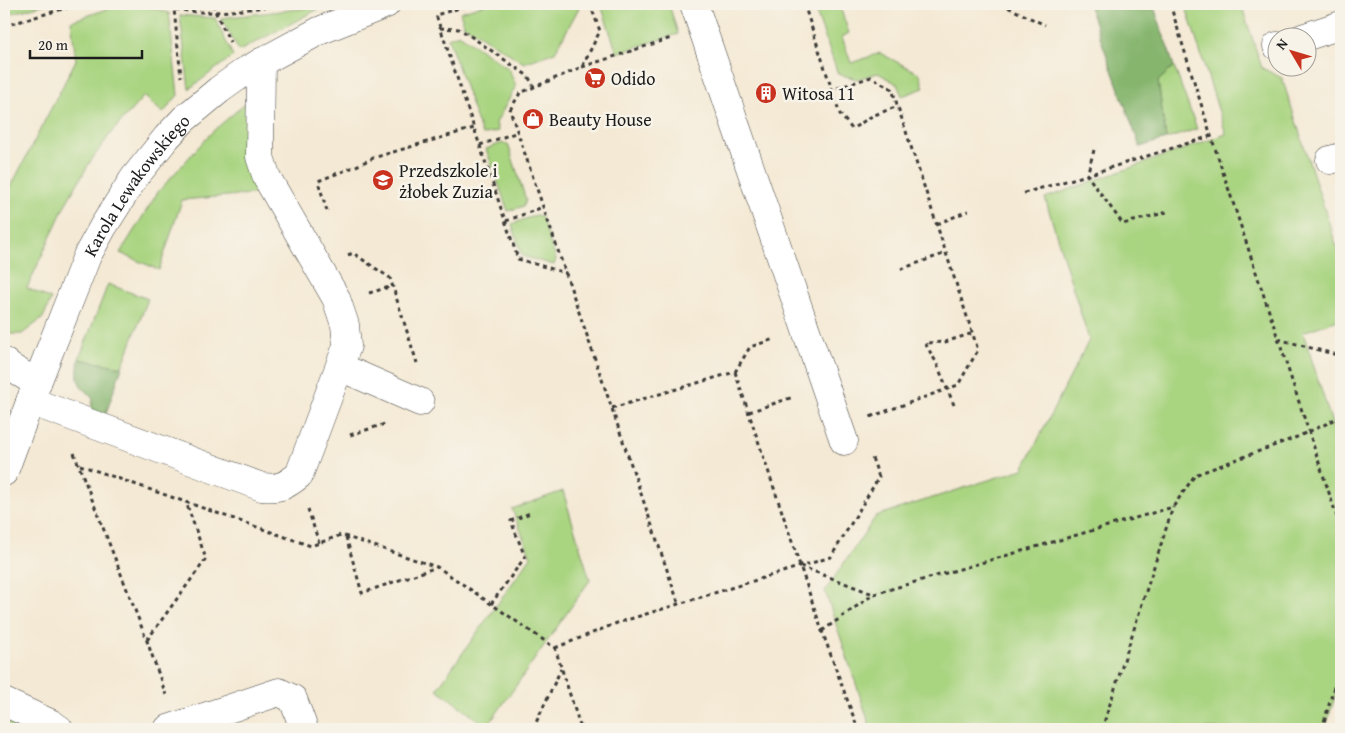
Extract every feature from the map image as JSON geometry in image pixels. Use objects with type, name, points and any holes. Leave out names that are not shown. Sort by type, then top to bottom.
[{"type":"street","name":"Karola Lewakowskiego","points":[[4,472],[33,392],[88,256],[134,178],[167,137],[184,119],[219,90],[254,66],[319,30],[386,4]]},
{"type":"street","points":[[698,16],[825,386],[856,445]]},
{"type":"street","points":[[1318,33],[1341,25]]},
{"type":"street","points":[[4,362],[33,392],[262,487],[272,488],[287,485],[299,475],[347,346],[345,325],[336,298],[267,178],[260,157],[254,66]]},
{"type":"street","points":[[340,367],[420,402]]},
{"type":"street","points":[[172,727],[279,692],[293,699],[304,729]]},
{"type":"street","points":[[4,702],[59,729]]},
{"type":"path","points":[[4,26],[80,4]]},
{"type":"path","points":[[152,4],[200,12],[236,11],[285,4]]},
{"type":"path","points":[[176,4],[174,9],[184,119]]},
{"type":"path","points":[[213,4],[236,55],[254,66]]},
{"type":"path","points":[[473,4],[436,15],[518,259],[566,274]]},
{"type":"path","points":[[582,67],[600,31],[590,4]]},
{"type":"path","points":[[804,4],[840,114],[852,129],[872,116],[898,106]]},
{"type":"path","points":[[1002,4],[1045,25]]},
{"type":"path","points":[[1170,4],[1211,136],[1341,529]]},
{"type":"path","points":[[679,605],[510,110],[520,92],[698,16]]},
{"type":"path","points":[[440,28],[459,29],[466,33],[528,76],[534,87]]},
{"type":"path","points":[[832,90],[871,77],[892,89],[978,350],[958,385],[881,413]]},
{"type":"path","points":[[328,215],[318,181],[373,158],[474,128]]},
{"type":"path","points":[[480,145],[518,132]]},
{"type":"path","points":[[1024,193],[1211,136]]},
{"type":"path","points":[[1087,175],[1094,150]]},
{"type":"path","points":[[1087,175],[1123,224],[1167,212]]},
{"type":"path","points":[[506,221],[543,207]]},
{"type":"path","points":[[937,224],[968,211]]},
{"type":"path","points":[[900,269],[946,253]]},
{"type":"path","points":[[341,257],[353,254],[390,278],[419,369]]},
{"type":"path","points":[[364,294],[392,286]]},
{"type":"path","points":[[612,408],[735,372],[750,347],[805,328]]},
{"type":"path","points":[[954,405],[936,362],[925,343],[945,342],[973,333]]},
{"type":"path","points":[[1278,339],[1341,356]]},
{"type":"path","points":[[735,372],[822,631],[858,729]]},
{"type":"path","points":[[749,412],[825,386]]},
{"type":"path","points":[[1102,729],[1174,506],[1195,475],[1309,432],[1341,415]]},
{"type":"path","points":[[555,648],[617,623],[831,557],[879,477],[856,445]]},
{"type":"path","points":[[73,450],[147,641],[172,727]]},
{"type":"path","points":[[80,465],[311,546],[341,535],[437,567],[555,648],[581,729]]},
{"type":"path","points":[[147,641],[206,559],[186,502]]},
{"type":"path","points":[[822,631],[874,594],[1174,506]]},
{"type":"path","points":[[491,604],[525,557],[511,521],[530,513]]},
{"type":"path","points":[[346,536],[362,593],[437,567]]},
{"type":"path","points":[[800,566],[874,594]]},
{"type":"path","points":[[1322,729],[1341,663]]},
{"type":"path","points":[[533,729],[561,668]]},
{"type":"green space","points":[[7,4],[45,4],[7,15]]},
{"type":"green space","points":[[123,4],[142,4],[169,13],[178,95],[163,113],[144,96],[111,133],[90,162],[65,205],[27,288],[51,299],[43,318],[22,334],[4,334],[4,200],[76,60],[71,21]]},
{"type":"green space","points":[[485,4],[581,4],[555,52],[524,63],[464,25],[460,12]]},
{"type":"green space","points":[[604,4],[669,4],[678,34],[617,53],[602,8]]},
{"type":"green space","points":[[813,4],[839,4],[849,33],[842,37],[851,63],[880,53],[920,74],[924,88],[902,96],[897,84],[878,73],[857,79],[838,74]]},
{"type":"green space","points":[[1088,4],[1153,4],[1174,66],[1158,81],[1166,139],[1140,147]]},
{"type":"green space","points":[[1185,4],[1241,4],[1262,68],[1268,71],[1268,78],[1282,78],[1341,260],[1341,319],[1303,332],[1341,452],[1341,677],[1325,729],[871,729],[825,591],[876,516],[1023,469],[1089,340],[1045,198],[1226,134]]},
{"type":"green space","points":[[324,6],[239,51],[221,18]]},
{"type":"green space","points":[[180,15],[215,18],[233,56],[189,89]]},
{"type":"green space","points":[[459,34],[509,69],[516,86],[496,123],[498,131],[482,135],[448,38]]},
{"type":"green space","points":[[1174,66],[1197,129],[1166,139],[1158,81]]},
{"type":"green space","points":[[248,101],[246,137],[262,193],[182,200],[159,270],[120,253],[158,192],[212,132]]},
{"type":"green space","points":[[502,143],[508,144],[526,200],[524,206],[508,211],[486,149]]},
{"type":"green space","points":[[536,215],[541,216],[556,259],[554,265],[522,256],[512,224]]},
{"type":"green space","points":[[108,284],[148,299],[122,367],[79,359]]},
{"type":"green space","points":[[79,359],[122,367],[104,419],[90,414],[93,399],[79,382]]},
{"type":"green space","points":[[563,491],[590,580],[487,727],[437,689],[531,557],[512,509]]},
{"type":"green space","points":[[4,721],[7,721],[24,729],[4,729]]},
{"type":"place","name":"Odido","points":[[595,78]]},
{"type":"place","name":"Witosa 11","points":[[766,93]]},
{"type":"place","name":"Beauty House","points":[[533,119]]},
{"type":"place","name":"Przedszkole i żłobek Zuzia","points":[[383,180]]}]
